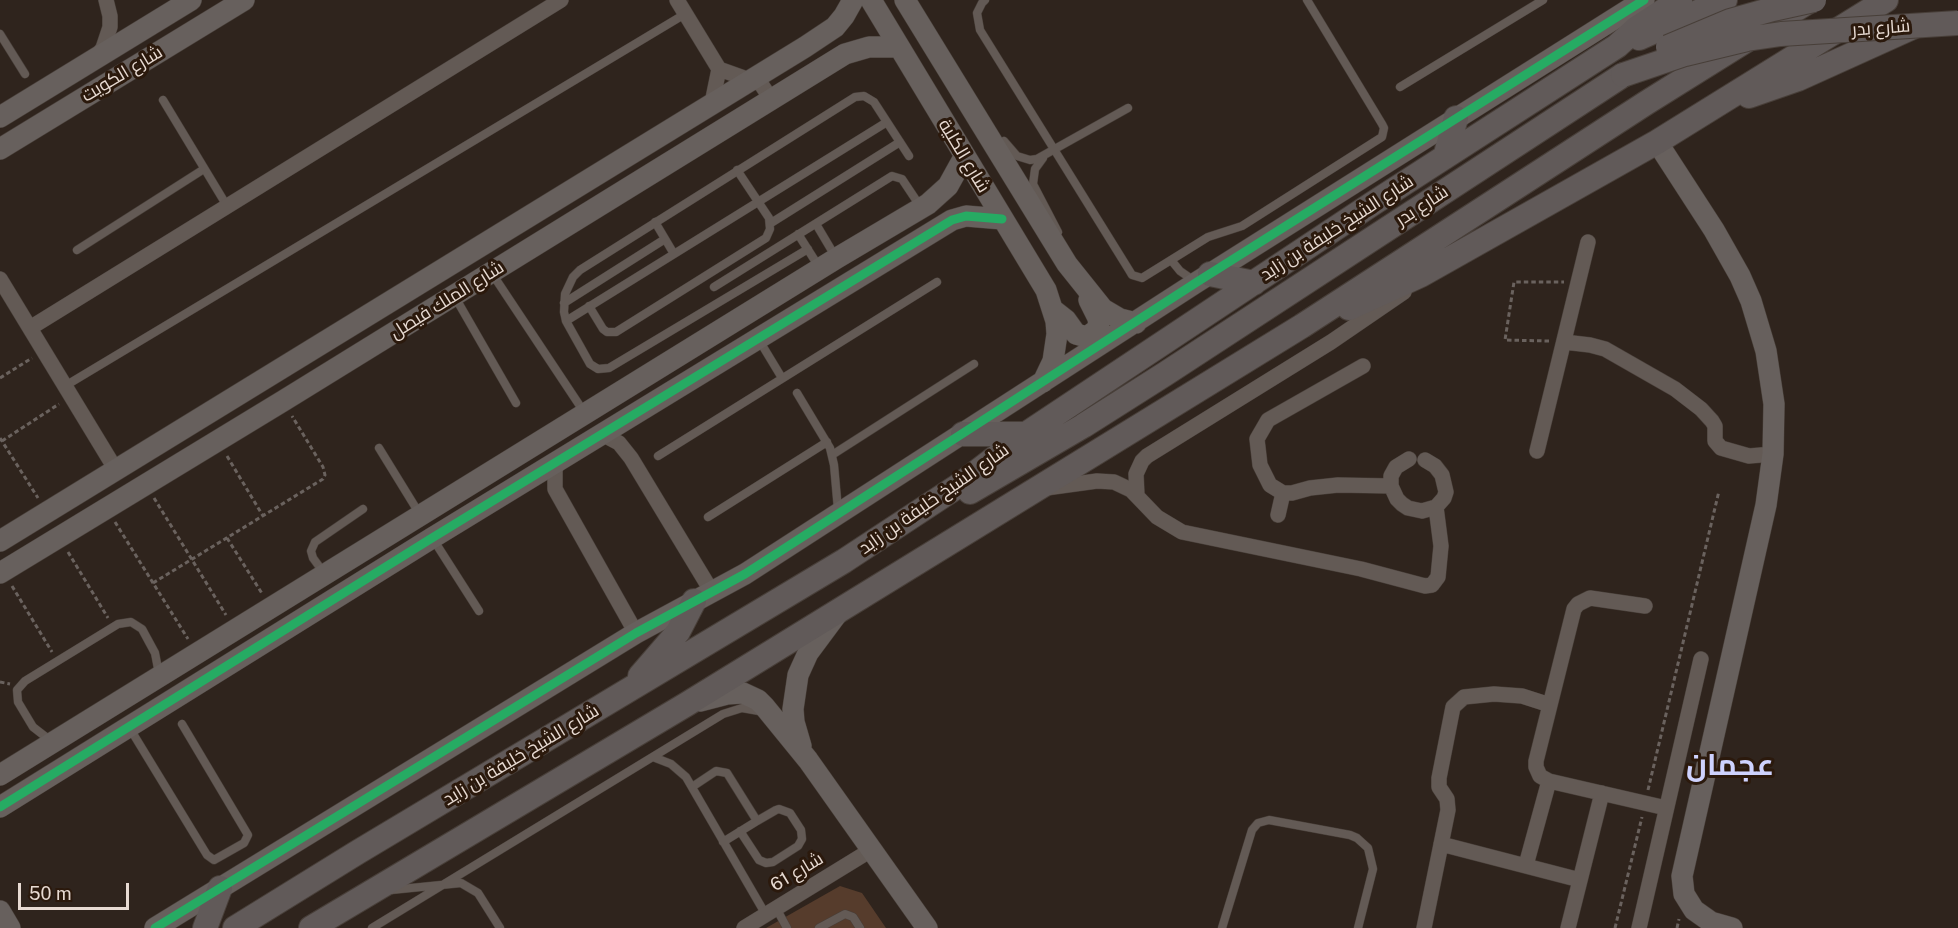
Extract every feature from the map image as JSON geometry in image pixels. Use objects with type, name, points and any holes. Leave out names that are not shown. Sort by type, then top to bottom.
[{"type":"main road","name":"شارع الشيخ خليفة بن زايد","points":[[235,928],[844,561],[961,484],[1026,434],[1617,46],[1645,22],[1680,0]]},
{"type":"main road","name":"شارع الشيخ خليفة بن زايد","points":[[1617,46],[1725,0]]},
{"type":"main road","points":[[1623,75],[1664,49],[1708,29],[1762,11],[1812,0]]},
{"type":"main road","points":[[311,928],[687,704],[1302,326],[1646,103],[1812,0]]},
{"type":"main road","points":[[1302,326],[1372,299],[1445,261],[1657,142],[1886,0]]},
{"type":"main road","points":[[1720,103],[1779,86],[1892,35],[1958,14]]},
{"type":"main road","name":"شارع بدر","points":[[927,507],[984,485],[1083,426],[1623,75],[1695,51],[1747,39],[1781,34],[1958,23]]},
{"type":"main road","points":[[1446,157],[1456,118]]},
{"type":"main road","points":[[1203,278],[1254,283]]},
{"type":"main road","points":[[963,434],[1026,434]]},
{"type":"main road","points":[[627,692],[678,632],[703,596]]},
{"type":"main road","points":[[205,928],[220,888]]},
{"type":"street","points":[[97,57],[103,48],[110,27],[106,0]]},
{"type":"street","name":"شارع الكويت","points":[[0,117],[191,0]]},
{"type":"street","name":"شارع الكويت","points":[[0,149],[244,0]]},
{"type":"street","points":[[30,328],[561,0]]},
{"type":"street","points":[[677,0],[719,69],[756,81],[766,93],[765,104]]},
{"type":"street","name":"شارع الملك فيصل","points":[[0,541],[835,27],[853,0]]},
{"type":"street","name":"شارع الكلية","points":[[871,0],[1046,290],[1057,334],[1053,361],[1043,382]]},
{"type":"street","name":"شارع الكلية","points":[[905,0],[1057,249],[1103,309],[1111,315],[1136,323]]},
{"type":"street","points":[[921,26],[927,0]]},
{"type":"street","points":[[154,928],[636,633],[703,596],[839,514],[1203,278],[1644,0]]},
{"type":"street","name":"شارع الملك فيصل","points":[[2,572],[833,61],[856,49],[869,46],[899,47]]},
{"type":"street","points":[[712,103],[719,69]]},
{"type":"street","points":[[1657,142],[1728,253],[1751,301],[1766,351],[1774,404],[1773,454],[1766,505],[1682,876],[1684,894],[1694,910],[1702,917],[1725,927]]},
{"type":"street","points":[[0,775],[828,263],[921,208],[948,186],[964,157]]},
{"type":"street","points":[[0,807],[432,538],[952,220],[966,216],[1002,219]]},
{"type":"street","points":[[1537,451],[1588,242]]},
{"type":"street","points":[[828,263],[848,260],[852,264],[854,280]]},
{"type":"street","points":[[1137,495],[1136,474],[1147,456],[1332,342],[1445,261]]},
{"type":"street","points":[[0,279],[116,470]]},
{"type":"street","points":[[1052,308],[1066,320],[1076,334],[1084,337],[1092,334],[1099,328],[1098,318],[1086,289]]},
{"type":"street","points":[[1564,342],[1583,343],[1605,350],[1675,389],[1701,409],[1712,421],[1715,441],[1721,448],[1749,456],[1773,454]]},
{"type":"street","points":[[1363,366],[1274,415],[1263,426],[1257,439],[1260,465],[1270,485],[1283,493],[1338,485],[1391,486]]},
{"type":"street","points":[[602,434],[619,443],[630,458],[703,596]]},
{"type":"street","points":[[1409,459],[1396,467],[1391,476],[1391,486],[1397,499],[1408,508],[1422,511],[1436,507],[1444,498],[1446,486],[1439,470],[1425,460]]},
{"type":"street","points":[[558,462],[554,480],[559,498],[636,633]]},
{"type":"street","points":[[1038,489],[1106,481],[1123,485],[1137,495],[1157,517],[1182,532],[1339,564],[1425,586],[1432,585],[1438,578],[1441,546],[1436,507]]},
{"type":"street","points":[[1278,515],[1283,493]]},
{"type":"street","points":[[1645,606],[1597,598],[1590,598],[1578,604],[1572,616],[1536,761],[1538,771],[1549,781],[1666,807]]},
{"type":"street","points":[[808,760],[794,722],[795,686],[808,653],[843,607]]},
{"type":"street","points":[[196,653],[194,658],[196,668],[210,675]]},
{"type":"street","points":[[1639,928],[1701,659]]},
{"type":"street","points":[[687,704],[727,694],[743,693],[758,700],[808,760],[922,926]]},
{"type":"street","points":[[1424,928],[1449,804],[1439,787],[1439,778],[1453,707],[1464,697],[1494,694],[1522,696],[1550,705]]},
{"type":"street","points":[[1526,865],[1549,781]]},
{"type":"street","points":[[1568,928],[1602,793]]},
{"type":"street","points":[[1441,844],[1580,880]]},
{"type":"street","name":"شارع 61","points":[[744,928],[871,850]]},
{"type":"street","points":[[0,911],[10,928]]},
{"type":"lane","points":[[985,0],[981,3],[977,13],[980,30],[1132,274],[1137,277],[1147,276],[1208,237],[1242,226],[1382,137],[1384,128],[1382,124],[1307,0]]},
{"type":"lane","points":[[1400,87],[1543,0]]},
{"type":"lane","points":[[68,391],[686,14]]},
{"type":"lane","points":[[0,34],[25,74]]},
{"type":"lane","points":[[808,249],[609,368],[598,369],[590,364],[566,321],[564,303],[568,285],[580,270],[855,97],[864,96],[871,99],[909,156]]},
{"type":"lane","points":[[964,98],[990,120]]},
{"type":"lane","points":[[163,100],[227,206]]},
{"type":"lane","points":[[999,134],[1008,148],[1017,156],[1030,160],[1044,156],[1128,108]]},
{"type":"lane","points":[[566,321],[887,122]]},
{"type":"lane","points":[[771,223],[900,142]]},
{"type":"lane","points":[[1044,156],[1035,169],[1033,184],[1057,228],[1057,249]]},
{"type":"lane","points":[[77,250],[204,169]]},
{"type":"lane","points":[[589,306],[603,329],[607,332],[616,332],[760,242],[769,233],[771,223],[737,170]]},
{"type":"lane","points":[[714,287],[892,176],[902,179],[921,208]]},
{"type":"lane","points":[[655,222],[674,254]]},
{"type":"lane","points":[[816,224],[828,263]]},
{"type":"lane","points":[[798,234],[808,249],[828,263]]},
{"type":"lane","points":[[564,303],[665,239]]},
{"type":"lane","points":[[1171,260],[1185,275],[1203,278]]},
{"type":"lane","points":[[491,273],[585,413]]},
{"type":"lane","points":[[658,456],[937,282]]},
{"type":"lane","points":[[454,296],[516,403]]},
{"type":"lane","points":[[759,339],[782,378]]},
{"type":"lane","points":[[832,455],[974,364]]},
{"type":"lane","points":[[796,393],[827,442],[832,455],[839,514]]},
{"type":"lane","points":[[708,517],[827,442]]},
{"type":"lane","points":[[379,448],[420,515]]},
{"type":"lane","points":[[324,574],[311,551],[315,542],[363,509]]},
{"type":"lane","points":[[432,538],[479,611]]},
{"type":"lane","points":[[53,742],[33,727],[16,696],[20,685],[114,627],[124,622],[131,622],[142,629],[155,653],[160,676]]},
{"type":"lane","points":[[372,928],[729,711],[742,708],[755,710],[776,720]]},
{"type":"lane","points":[[128,726],[207,855],[214,860],[244,843],[248,836],[182,724]]},
{"type":"lane","points":[[653,757],[679,769],[692,787],[723,842],[771,911],[788,928]]},
{"type":"lane","points":[[692,787],[716,771],[724,771],[757,821]]},
{"type":"lane","points":[[723,842],[740,831],[776,810],[787,810],[803,835],[801,843],[773,862],[766,863],[759,860],[740,831]]},
{"type":"lane","points":[[1222,928],[1252,830],[1258,823],[1269,820],[1350,835],[1364,842],[1371,855],[1373,869],[1358,928]]},
{"type":"lane","points":[[374,890],[411,889],[461,883],[474,889],[500,928]]},
{"type":"lane","points":[[819,928],[845,914],[853,917],[860,928]]},
{"type":"path","points":[[1564,342],[1505,340],[1514,282],[1578,282]]},
{"type":"path","points":[[0,378],[44,351]]},
{"type":"path","points":[[47,512],[1,440],[68,391]]},
{"type":"path","points":[[153,583],[319,482],[325,476],[323,467],[283,401]]},
{"type":"path","points":[[218,441],[263,516]]},
{"type":"path","points":[[146,484],[235,629]]},
{"type":"path","points":[[1615,928],[1719,491]]},
{"type":"path","points":[[106,508],[196,653]]},
{"type":"path","points":[[59,537],[114,627]]},
{"type":"path","points":[[227,538],[270,607]]},
{"type":"path","points":[[2,572],[58,662]]},
{"type":"shaded area","points":[[840,886],[862,893],[886,928],[766,928]]},
{"type":"cycle path","points":[[155,928],[636,633],[745,574],[1197,282],[1644,0]]},
{"type":"cycle path","points":[[0,807],[432,538],[952,220],[966,216],[1002,219]]},
{"type":"district","name":"عجمان","points":[[1730,766]]}]
